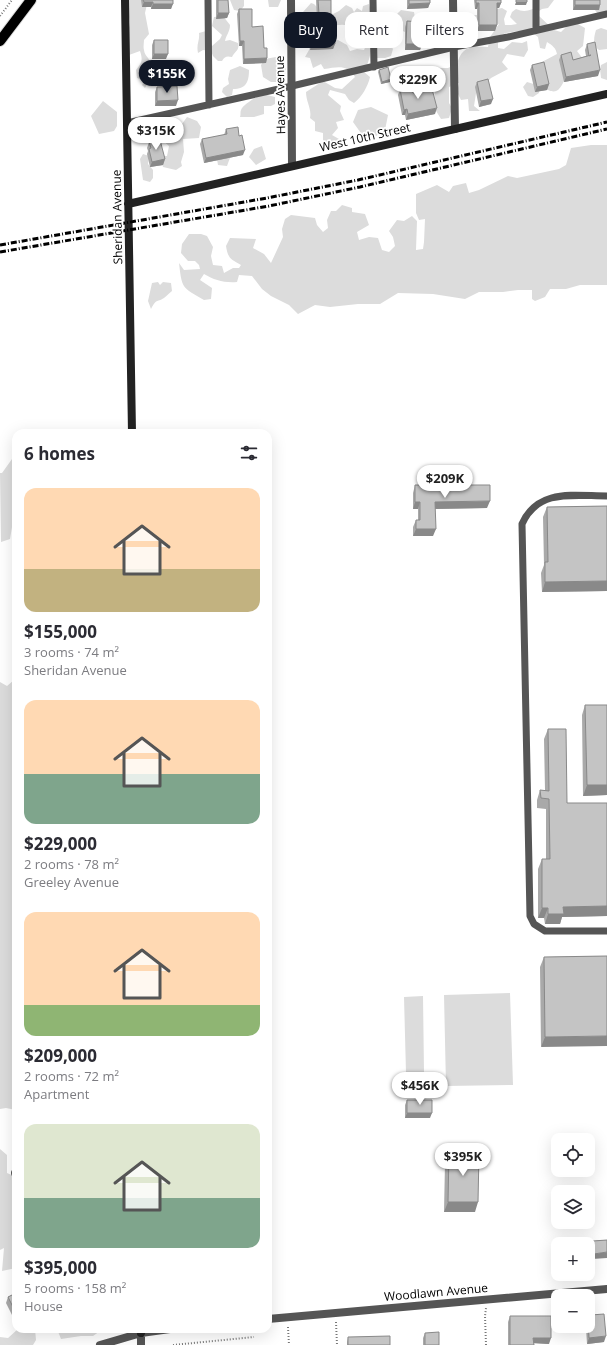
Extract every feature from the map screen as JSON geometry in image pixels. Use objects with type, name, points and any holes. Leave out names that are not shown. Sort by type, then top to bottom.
[{"type":"main road","points":[[0,41],[31,0]]},
{"type":"street","name":"Sheridan Avenue","points":[[125,0],[132,429]]},
{"type":"street","name":"Hayes Avenue","points":[[291,0],[292,166]]},
{"type":"street","points":[[453,0],[453,12]]},
{"type":"street","points":[[454,48],[455,129]]},
{"type":"street","name":"West 10th Street","points":[[128,204],[607,94]]},
{"type":"street","name":"Woodlawn Avenue","points":[[272,1319],[607,1289]]},
{"type":"street","points":[[100,1345],[135,1333]]},
{"type":"street","points":[[141,1333],[141,1345]]},
{"type":"lane","points":[[208,0],[209,105]]},
{"type":"lane","points":[[373,0],[374,67]]},
{"type":"lane","points":[[536,0],[536,30]]},
{"type":"lane","points":[[478,42],[607,14]]},
{"type":"lane","points":[[127,123],[374,67],[450,48]]},
{"type":"lane","points":[[607,496],[564,496],[549,498],[536,504],[526,514],[522,524],[530,916],[534,924],[545,931],[607,931]]},
{"type":"path","points":[[0,16],[12,0]]},
{"type":"path","points":[[486,1299],[486,1345]]},
{"type":"path","points":[[336,1313],[337,1345]]},
{"type":"path","points":[[288,1318],[288,1345]]},
{"type":"path","points":[[173,1345],[254,1337]]},
{"type":"shaded area","points":[[123,0],[148,0],[145,13],[149,34],[144,40],[144,48],[150,62],[147,68],[150,79],[145,88],[142,85],[145,81],[137,78],[136,70],[142,59],[140,51],[129,55],[122,43],[126,37],[130,22]]},
{"type":"shaded area","points":[[230,0],[244,0],[244,6],[240,11],[234,10]]},
{"type":"shaded area","points":[[268,0],[281,0],[278,7],[269,7]]},
{"type":"shaded area","points":[[534,0],[554,0],[548,8],[539,11],[539,16],[554,30],[561,32],[568,25],[576,23],[585,28],[583,46],[577,51],[583,59],[570,70],[559,89],[553,91],[542,86],[539,88],[539,93],[533,97],[528,96],[523,87],[527,82],[537,85],[540,63],[557,54],[556,50],[547,42],[545,49],[540,48],[538,37],[534,34],[518,31],[506,33],[498,36],[498,48],[504,49],[512,42],[522,43],[527,41],[528,50],[524,57],[507,54],[502,62],[508,69],[491,78],[485,84],[477,87],[474,106],[480,111],[469,111],[468,99],[461,100],[457,92],[459,83],[449,87],[449,103],[452,108],[449,118],[441,119],[433,106],[435,91],[426,90],[436,68],[448,68],[457,64],[459,58],[468,48],[488,47],[490,37],[499,24],[494,23],[492,10],[502,8],[507,11],[504,19],[505,25],[511,25],[517,24],[510,17],[512,12],[516,9],[525,11],[539,6]]},
{"type":"shaded area","points":[[598,0],[607,0],[607,13],[599,15],[594,9]]},
{"type":"shaded area","points":[[311,3],[319,9],[318,12],[303,12]]},
{"type":"shaded area","points":[[369,4],[371,12],[354,12],[357,8],[362,11],[363,6]]},
{"type":"shaded area","points":[[346,5],[352,8],[354,12],[345,12],[345,25],[337,25],[337,12]]},
{"type":"shaded area","points":[[401,10],[414,12],[411,12],[411,27],[405,32],[403,31],[403,12],[399,12]]},
{"type":"shaded area","points":[[223,16],[230,25],[225,41],[230,40],[238,43],[238,47],[232,57],[229,56],[224,58],[222,61],[218,61],[213,56],[211,51],[203,50],[198,53],[197,47],[199,33],[206,31],[212,46],[220,39],[222,35],[212,26],[214,17]]},
{"type":"shaded area","points":[[601,28],[607,30],[607,49],[599,50],[595,46],[594,38],[596,30]]},
{"type":"shaded area","points":[[338,40],[345,44],[345,48],[348,48],[350,51],[357,49],[364,50],[365,48],[371,48],[369,60],[364,72],[370,77],[360,98],[354,103],[349,100],[345,94],[330,90],[328,95],[341,106],[340,111],[344,120],[336,122],[338,128],[332,135],[339,139],[334,145],[326,145],[323,140],[323,133],[315,131],[315,122],[310,118],[306,92],[323,81],[335,88],[342,89],[355,77],[349,70],[342,67],[324,69],[321,64],[313,68],[310,58],[305,57],[309,48],[337,48]]},
{"type":"shaded area","points":[[376,48],[393,49],[391,56],[385,58],[377,58]]},
{"type":"shaded area","points":[[276,57],[286,69],[285,75],[278,77],[276,82],[271,82],[263,77],[261,65],[265,59]]},
{"type":"shaded area","points":[[607,62],[607,80],[601,78],[600,69],[601,65]]},
{"type":"shaded area","points":[[240,66],[249,70],[246,84],[241,88],[233,89],[232,95],[227,97],[222,92],[223,88],[229,84],[228,79],[230,70]]},
{"type":"shaded area","points":[[165,72],[170,74],[169,80],[167,83],[160,83],[159,77]]},
{"type":"shaded area","points":[[263,94],[275,97],[275,104],[271,106],[264,106],[264,114],[254,117],[240,117],[241,110],[245,105],[254,98]]},
{"type":"shaded area","points":[[103,101],[117,112],[117,126],[114,131],[99,134],[91,116]]},
{"type":"shaded area","points":[[371,107],[388,115],[385,130],[376,136],[363,136],[353,122],[358,110]]},
{"type":"shaded area","points":[[187,117],[197,121],[201,127],[199,138],[183,139],[184,152],[181,162],[182,166],[176,170],[163,167],[160,156],[167,156],[169,146],[159,137],[166,127],[182,124]]},
{"type":"shaded area","points":[[591,145],[607,145],[607,285],[580,285],[566,289],[550,289],[545,297],[535,301],[532,299],[532,290],[479,292],[465,299],[433,294],[398,293],[380,304],[358,304],[330,307],[315,305],[298,314],[289,305],[271,296],[262,289],[252,276],[239,275],[237,282],[228,282],[215,279],[204,274],[200,280],[212,288],[211,299],[204,300],[187,289],[182,283],[179,263],[184,270],[200,269],[199,265],[195,261],[188,261],[181,253],[182,244],[189,234],[201,234],[207,236],[213,247],[211,256],[213,265],[222,266],[224,273],[233,268],[239,268],[241,265],[232,260],[228,254],[226,246],[230,238],[256,239],[253,248],[264,254],[271,263],[283,237],[282,229],[285,219],[291,215],[315,218],[317,225],[323,232],[328,228],[327,220],[331,211],[336,211],[342,205],[352,208],[352,212],[365,214],[369,225],[357,232],[359,240],[369,237],[378,238],[382,250],[389,252],[395,246],[393,237],[389,231],[397,220],[404,221],[412,216],[417,221],[416,250],[423,249],[425,219],[419,220],[416,213],[416,194],[437,185],[449,192],[453,186],[466,183],[469,193],[479,190],[508,176],[517,178],[559,169],[566,165],[571,148]]},
{"type":"shaded area","points":[[262,146],[266,159],[256,165],[249,157],[254,149]]},
{"type":"shaded area","points":[[143,154],[149,156],[148,164],[153,170],[153,178],[150,182],[143,180],[140,159]]},
{"type":"shaded area","points":[[231,155],[227,166],[218,165],[217,159]]},
{"type":"shaded area","points":[[158,282],[160,285],[163,282],[171,283],[172,291],[164,298],[156,302],[151,309],[148,301],[152,283]]},
{"type":"shaded area","points":[[12,459],[12,527],[10,539],[1,542],[0,473],[2,473]]},
{"type":"shaded area","points":[[0,682],[7,686],[12,682],[12,1109],[0,1109]]},
{"type":"shaded area","points":[[510,993],[513,1085],[446,1086],[444,995]]},
{"type":"shaded area","points":[[423,996],[424,1072],[406,1073],[404,997]]},
{"type":"shaded area","points":[[0,1149],[7,1155],[7,1173],[12,1175],[12,1269],[2,1271],[4,1248],[0,1250]]},
{"type":"shaded area","points":[[14,1333],[35,1333],[36,1340],[33,1345],[0,1345],[0,1337],[8,1338]]},
{"type":"shaded area","points":[[59,1333],[97,1333],[93,1336],[61,1339]]},
{"type":"building","points":[[143,0],[173,0],[173,4],[153,4],[153,2],[144,2]]},
{"type":"building","points":[[218,0],[228,0],[229,13],[218,13]]},
{"type":"building","points":[[318,0],[331,0],[331,12],[319,12]]},
{"type":"building","points":[[409,0],[430,0],[430,3],[409,4]]},
{"type":"building","points":[[476,0],[501,0],[501,3],[497,3],[497,25],[479,25],[479,3],[476,3]]},
{"type":"building","points":[[516,0],[527,0],[527,2],[516,2]]},
{"type":"building","points":[[575,0],[600,0],[600,5],[575,5]]},
{"type":"building","points":[[239,9],[252,9],[252,27],[263,26],[264,48],[267,48],[267,58],[244,59],[244,41],[240,41]]},
{"type":"building","points":[[407,21],[411,21],[411,44],[406,44]]},
{"type":"building","points":[[154,40],[168,40],[168,54],[154,54]]},
{"type":"building","points":[[595,42],[600,70],[566,77],[561,55],[571,52],[573,60],[589,56],[587,44]]},
{"type":"building","points":[[544,62],[549,84],[537,87],[532,65]]},
{"type":"building","points":[[388,67],[391,79],[382,82],[379,70]]},
{"type":"building","points":[[488,79],[493,99],[481,101],[477,82]]},
{"type":"building","points":[[177,86],[178,100],[157,101],[157,87]]},
{"type":"building","points":[[412,87],[413,93],[432,89],[437,108],[408,114],[407,109],[404,110],[400,89]]},
{"type":"building","points":[[168,119],[170,131],[153,134],[150,123]]},
{"type":"building","points":[[238,127],[239,136],[242,135],[245,150],[206,158],[202,139],[227,134],[226,129]]},
{"type":"building","points":[[160,140],[165,159],[152,162],[149,142]]},
{"type":"building","points":[[415,485],[490,485],[490,501],[435,502],[436,529],[416,529],[416,520],[420,520],[420,502],[415,502]]},
{"type":"building","points":[[607,506],[607,581],[545,582],[545,562],[548,562],[547,507]]},
{"type":"building","points":[[585,705],[607,705],[607,785],[587,785]]},
{"type":"building","points":[[548,729],[566,729],[567,803],[607,803],[607,906],[563,907],[564,914],[548,914],[548,908],[542,908],[542,859],[550,859],[549,799],[541,798],[540,790],[549,791]]},
{"type":"building","points":[[607,956],[607,1036],[545,1037],[544,957]]},
{"type":"building","points":[[407,1100],[432,1100],[432,1113],[407,1113]]},
{"type":"building","points":[[449,1152],[479,1153],[478,1202],[448,1202]]},
{"type":"building","points":[[607,1240],[607,1252],[595,1254],[595,1241]]},
{"type":"building","points":[[12,1295],[12,1305],[8,1297]]},
{"type":"building","points":[[604,1314],[606,1336],[589,1338],[589,1333],[595,1333],[595,1315]]},
{"type":"building","points":[[510,1316],[551,1316],[551,1338],[533,1338],[534,1345],[510,1345]]},
{"type":"building","points":[[439,1332],[439,1345],[425,1345],[425,1333]]},
{"type":"building","points":[[390,1336],[390,1345],[348,1345],[348,1337]]},
{"type":"railway","points":[[0,245],[267,198],[358,180],[607,122]]},
{"type":"railway","points":[[0,252],[269,206],[360,187],[607,129]]}]
